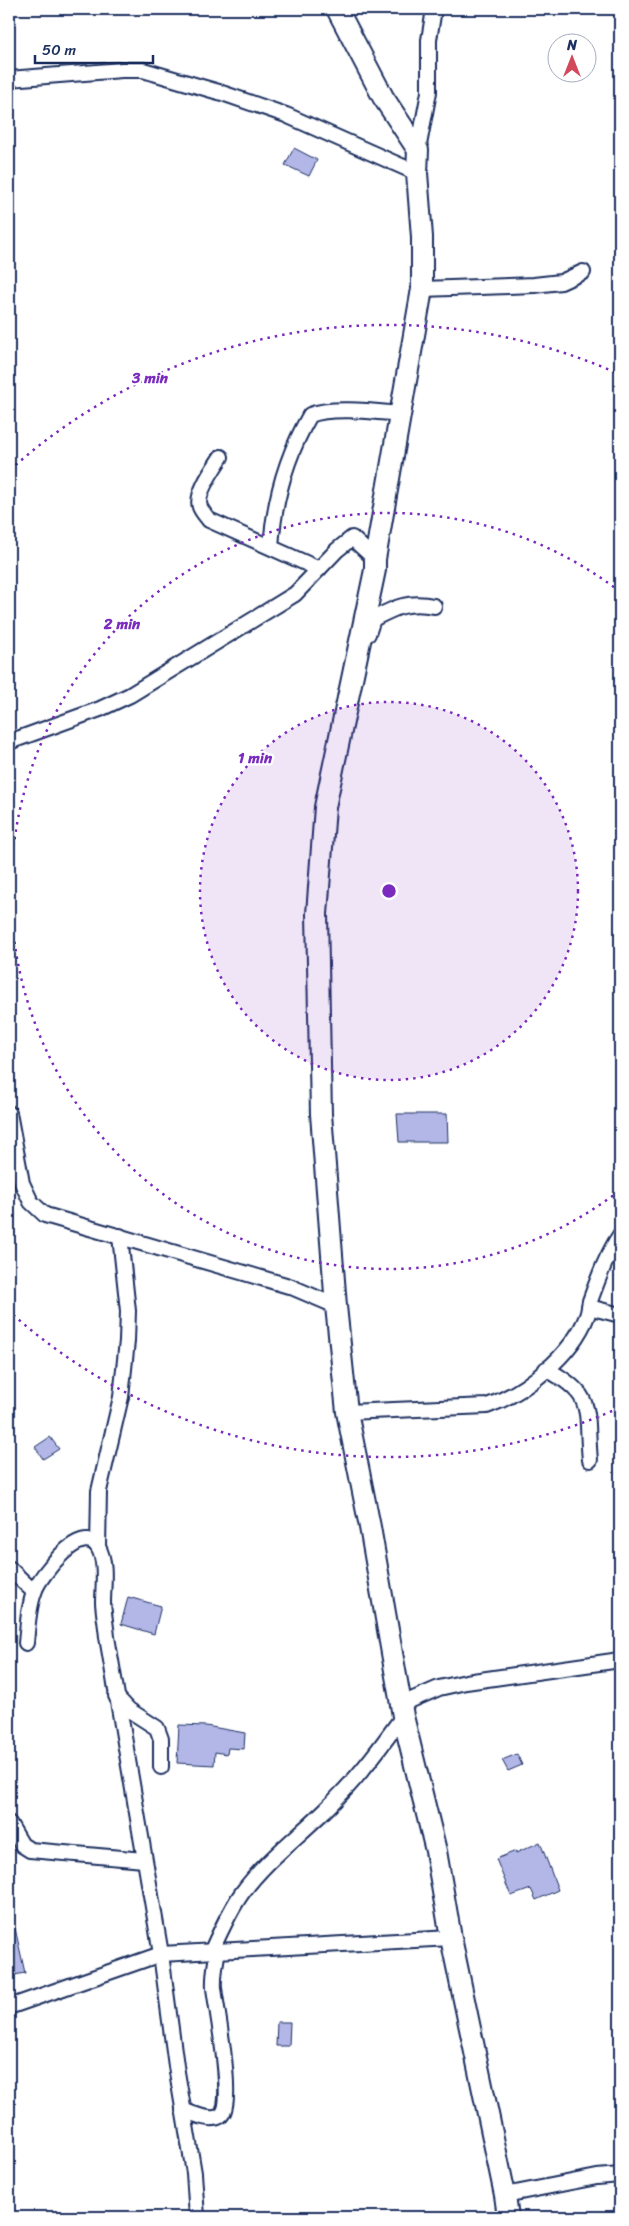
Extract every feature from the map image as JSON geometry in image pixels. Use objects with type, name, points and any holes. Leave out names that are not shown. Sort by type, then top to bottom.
[{"type":"street","points":[[337,9],[383,97],[418,150]]},
{"type":"street","points":[[434,9],[429,40],[429,92],[418,150],[417,173],[422,237],[422,288],[375,559],[375,570],[325,806],[317,914],[321,1114],[336,1306],[348,1412],[402,1710],[436,1850],[451,1938],[508,2217]]},
{"type":"street","points":[[9,79],[143,70],[222,93],[286,115],[417,173]]},
{"type":"street","points":[[422,288],[534,285],[561,282],[583,272]]},
{"type":"street","points":[[271,547],[277,500],[286,470],[310,415],[317,412],[401,414]]},
{"type":"street","points":[[221,457],[203,488],[199,499],[200,507],[209,520],[319,569]]},
{"type":"street","points":[[9,742],[100,709],[130,695],[294,594],[352,538],[375,559]]},
{"type":"street","points":[[356,664],[373,619],[402,606],[417,603],[434,606]]},
{"type":"street","points":[[9,1113],[22,1183],[31,1202],[45,1215],[66,1223],[120,1236],[289,1286],[336,1306]]},
{"type":"street","points":[[348,1412],[487,1406],[507,1399],[546,1369],[571,1342],[587,1317],[614,1244],[620,1235]]},
{"type":"street","points":[[120,1236],[128,1311],[127,1341],[121,1397],[99,1490],[98,1547],[104,1569],[106,1629],[160,1954],[194,2174],[197,2217]]},
{"type":"street","points":[[589,1308],[620,1315]]},
{"type":"street","points":[[546,1369],[567,1380],[582,1396],[586,1406],[590,1460]]},
{"type":"street","points":[[26,1643],[28,1611],[34,1592],[49,1568],[62,1553],[73,1545],[85,1540],[91,1540],[98,1547]]},
{"type":"street","points":[[9,1568],[34,1592]]},
{"type":"street","points":[[183,2110],[197,2115],[219,2117],[223,2115],[225,2109],[226,2082],[222,2032],[214,1988],[214,1972],[215,1950],[225,1922],[242,1893],[268,1864],[337,1798],[376,1753],[402,1710],[439,1688],[466,1682],[620,1660]]},
{"type":"street","points":[[116,1696],[129,1710],[157,1728],[161,1739],[161,1767]]},
{"type":"street","points":[[9,1823],[22,1844],[30,1850],[144,1860]]},
{"type":"street","points":[[9,2007],[160,1954],[451,1938]]},
{"type":"street","points":[[505,2195],[597,2177],[620,2175]]},
{"type":"building","points":[[294,148],[317,160],[309,176],[285,165]]},
{"type":"building","points":[[397,1114],[447,1114],[448,1142],[399,1142]]},
{"type":"building","points":[[50,1437],[59,1449],[43,1459],[35,1447]]},
{"type":"building","points":[[128,1597],[161,1606],[154,1634],[121,1624]]},
{"type":"building","points":[[179,1725],[206,1726],[245,1733],[244,1749],[228,1748],[227,1754],[215,1752],[214,1765],[177,1763]]},
{"type":"building","points":[[517,1754],[522,1765],[508,1771],[502,1760]]},
{"type":"building","points":[[540,1842],[558,1890],[536,1900],[531,1889],[511,1896],[496,1859],[516,1851],[516,1853]]},
{"type":"building","points":[[15,1928],[25,1973],[9,1976],[9,1929]]},
{"type":"building","points":[[277,2022],[290,2022],[289,2046],[276,2046]]}]
